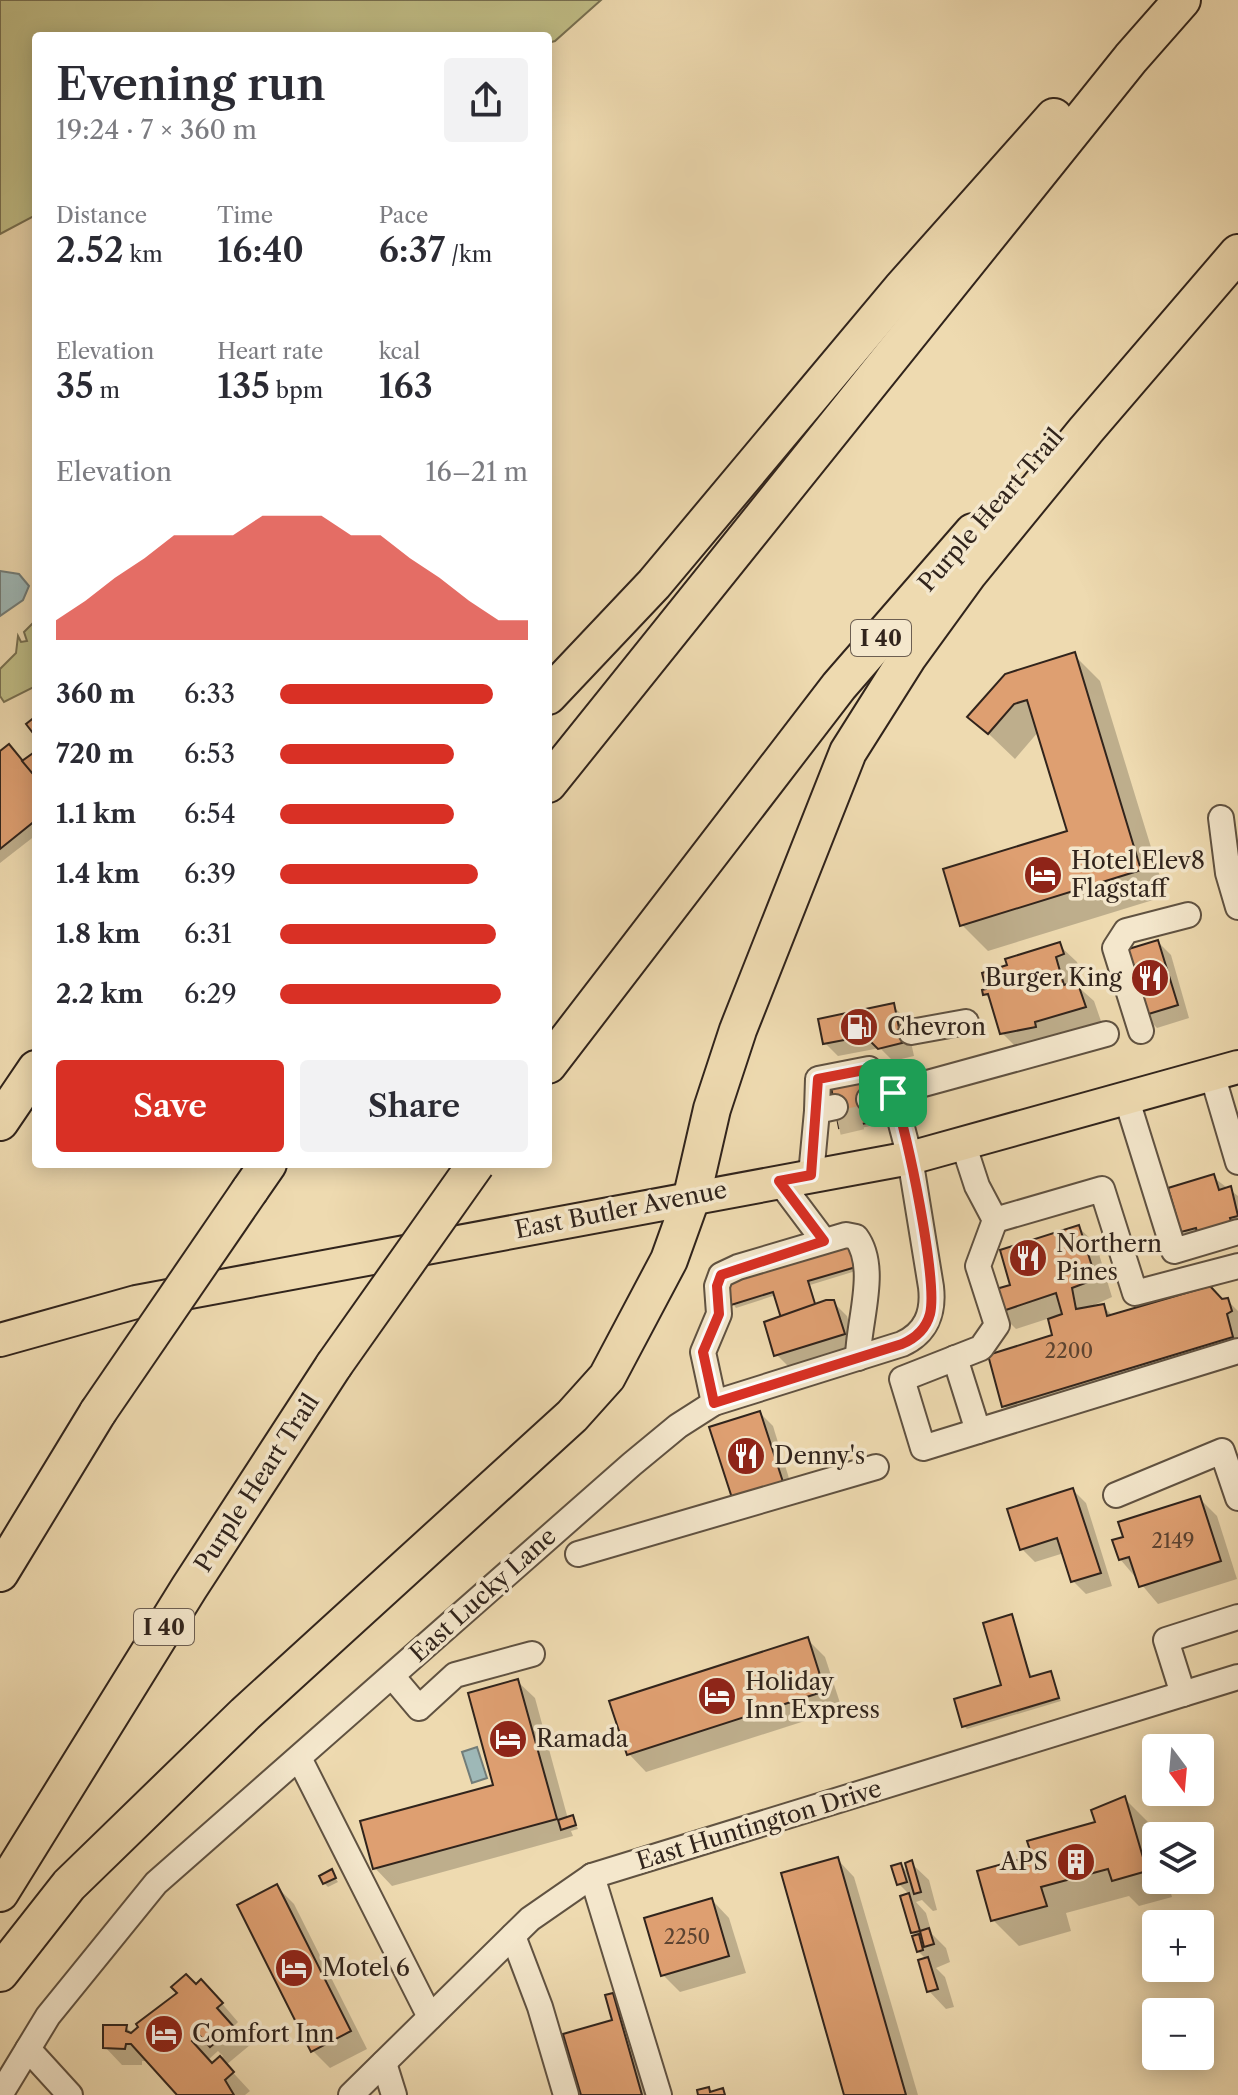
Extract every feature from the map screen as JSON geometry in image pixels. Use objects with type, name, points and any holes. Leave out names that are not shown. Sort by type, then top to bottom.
[{"type":"highway","points":[[552,779],[1131,58],[1182,0]]},
{"type":"highway","points":[[552,692],[654,584],[901,289],[1070,99],[1131,58]]},
{"type":"highway","name":"Purple Heart Trail","points":[[552,1060],[839,686],[1117,362],[1238,230]]},
{"type":"highway","points":[[0,1973],[69,1885],[245,1714],[572,1416],[607,1377],[669,1260],[692,1196],[712,1109],[738,1030],[848,752],[874,707],[1006,527],[1238,253]]},
{"type":"highway","points":[[0,1122],[32,1075]]},
{"type":"highway","name":"Purple Heart Trail","points":[[0,1893],[189,1588],[334,1365],[473,1168]]},
{"type":"highway","points":[[0,1573],[98,1412],[259,1177]]},
{"type":"main road","name":"East Butler Avenue","points":[[0,1340],[136,1302],[692,1196],[910,1158],[1225,1070]]},
{"type":"street","points":[[1221,818],[1228,873],[1238,907]]},
{"type":"street","points":[[1141,1031],[1115,948],[1126,931],[1188,915]]},
{"type":"street","points":[[911,1032],[966,1022]]},
{"type":"street","points":[[811,1175],[827,1117],[818,1079],[869,1069],[883,1104],[1106,1034]]},
{"type":"street","points":[[1225,1070],[1238,1162]]},
{"type":"street","points":[[1126,1097],[1174,1251],[1238,1232]]},
{"type":"street","name":"East Lucky Lane","points":[[0,2095],[48,2016],[156,1883],[632,1464],[678,1426],[714,1403],[915,1338],[930,1315],[931,1287],[910,1158],[883,1104]]},
{"type":"street","points":[[963,1143],[977,1186],[995,1220],[978,1266],[997,1325],[981,1348],[902,1379],[923,1448],[1238,1351]]},
{"type":"street","points":[[779,1181],[824,1241]]},
{"type":"street","points":[[995,1220],[1102,1189],[1135,1293],[1238,1266]]},
{"type":"street","points":[[714,1403],[703,1352],[719,1314],[717,1286],[721,1275],[846,1235],[856,1237],[862,1246],[866,1288],[858,1332],[858,1358]]},
{"type":"street","points":[[955,1358],[978,1431]]},
{"type":"street","points":[[1116,1495],[1230,1448],[1238,1498]]},
{"type":"street","points":[[578,1554],[876,1467]]},
{"type":"street","points":[[1183,1694],[1166,1640],[1238,1617]]},
{"type":"street","points":[[392,1676],[419,1708],[455,1675],[532,1654]]},
{"type":"street","name":"East Huntington Drive","points":[[351,2095],[530,1919],[592,1876],[1238,1677]]},
{"type":"street","points":[[299,1758],[430,2017]]},
{"type":"street","points":[[592,1876],[659,2095]]},
{"type":"street","points":[[513,1936],[540,2007],[566,2095]]},
{"type":"street","points":[[28,2049],[70,2095]]},
{"type":"street","points":[[384,2063],[394,2095]]},
{"type":"shaded area","points":[[0,0],[601,0],[552,42],[552,32],[32,32],[32,217],[0,234]]},
{"type":"shaded area","points":[[32,624],[32,688],[4,702],[0,696],[0,669],[16,653],[18,636],[21,642],[27,641],[24,632]]},
{"type":"water","points":[[0,571],[19,574],[29,586],[23,600],[0,616]]},
{"type":"water","points":[[477,1747],[487,1778],[472,1783],[462,1752]]},
{"type":"building","points":[[1075,652],[1141,870],[960,926],[943,869],[1067,831],[1027,700],[1014,704],[988,734],[967,717],[1005,674]]},
{"type":"building","points":[[9,744],[32,772],[32,823],[0,849],[0,751]]},
{"type":"building","points":[[32,754],[32,773],[22,761]]},
{"type":"building","name":"Burger King","points":[[1158,940],[1178,1005],[1142,1016],[1122,951]]},
{"type":"building","points":[[1060,942],[1064,954],[1056,957],[1064,985],[1077,981],[1086,1007],[1035,1022],[1036,1027],[1000,1034],[988,994],[983,995],[982,990],[986,989],[982,973],[1007,965],[1005,959]]},
{"type":"building","name":"Chevron","points":[[894,1003],[902,1043],[878,1049],[865,1036],[823,1044],[818,1019]]},
{"type":"building","points":[[864,1075],[873,1122],[839,1128],[830,1082]]},
{"type":"building","points":[[1214,1174],[1219,1190],[1231,1186],[1238,1216],[1230,1218],[1233,1228],[1199,1239],[1196,1228],[1181,1232],[1168,1188]]},
{"type":"building","points":[[1079,1225],[1096,1279],[1072,1288],[1076,1309],[1104,1304],[1107,1316],[1210,1286],[1222,1299],[1228,1298],[1232,1311],[1227,1314],[1233,1337],[1002,1407],[988,1355],[1052,1335],[1048,1319],[1062,1314],[1056,1293],[997,1313],[989,1291],[1010,1285],[1000,1250]]},
{"type":"building","points":[[849,1243],[856,1267],[808,1281],[816,1307],[781,1318],[773,1292],[731,1305],[724,1281]]},
{"type":"building","points":[[834,1300],[845,1334],[774,1356],[764,1322]]},
{"type":"building","name":"Denny's","points":[[760,1411],[784,1485],[733,1501],[709,1427]]},
{"type":"building","points":[[1073,1488],[1101,1573],[1071,1582],[1057,1538],[1020,1550],[1007,1509]]},
{"type":"building","points":[[1200,1496],[1221,1561],[1139,1587],[1129,1557],[1119,1560],[1112,1540],[1123,1537],[1118,1522]]},
{"type":"building","points":[[1012,1614],[1030,1677],[1051,1671],[1059,1698],[962,1727],[954,1699],[1001,1685],[983,1623]]},
{"type":"building","name":"Holiday Inn Express","points":[[808,1637],[825,1691],[627,1755],[609,1701]]},
{"type":"building","name":"Ramada","points":[[518,1679],[557,1819],[373,1869],[360,1821],[493,1785],[468,1693]]},
{"type":"building","name":"APS","points":[[1125,1796],[1142,1854],[1142,1872],[1112,1881],[1108,1869],[1041,1887],[1047,1906],[991,1921],[977,1871],[1032,1856],[1027,1841],[1095,1822],[1091,1810]]},
{"type":"building","points":[[573,1815],[576,1825],[561,1830],[558,1820]]},
{"type":"building","points":[[838,1857],[906,2095],[844,2095],[781,1873]]},
{"type":"building","points":[[912,1860],[921,1892],[914,1894],[905,1863]]},
{"type":"building","points":[[901,1863],[907,1882],[897,1885],[891,1866]]},
{"type":"building","points":[[332,1869],[336,1878],[323,1884],[319,1876]]},
{"type":"building","name":"Motel 6","points":[[277,1884],[351,2031],[311,2052],[237,1905]]},
{"type":"building","points":[[909,1893],[920,1931],[911,1933],[900,1896]]},
{"type":"building","points":[[712,1898],[729,1956],[661,1976],[644,1918]]},
{"type":"building","points":[[929,1928],[934,1944],[924,1947],[920,1931]]},
{"type":"building","points":[[919,1934],[923,1950],[917,1952],[912,1936]]},
{"type":"building","points":[[928,1957],[938,1989],[927,1992],[918,1960]]},
{"type":"building","name":"Comfort Inn","points":[[186,1974],[196,1984],[201,1979],[223,2003],[217,2008],[234,2027],[210,2047],[199,2035],[192,2041],[212,2063],[220,2056],[234,2072],[225,2080],[234,2095],[177,2095],[131,2044],[126,2044],[125,2049],[103,2048],[103,2025],[127,2025],[126,2031],[131,2033],[138,2027],[136,2024],[177,1993],[171,1987]]},
{"type":"building","points":[[613,1993],[642,2095],[581,2095],[563,2034],[612,2020],[605,1995]]},
{"type":"building","points":[[709,2087],[710,2092],[723,2088],[725,2095],[698,2095],[697,2090]]},
{"type":"tunnel","points":[[838,1123],[873,1115]]},
{"type":"place","name":"Hotel Elev8 Flagstaff","points":[[1043,875]]},
{"type":"place","name":"Burger King","points":[[1150,978]]},
{"type":"place","name":"Chevron","points":[[859,1027]]},
{"type":"place","name":"Northern Pines","points":[[1028,1258]]},
{"type":"place","name":"Denny's","points":[[746,1456]]},
{"type":"place","name":"Holiday Inn Express","points":[[717,1696]]},
{"type":"place","name":"Ramada","points":[[508,1739]]},
{"type":"place","name":"APS","points":[[1076,1862]]},
{"type":"place","name":"Motel 6","points":[[294,1968]]},
{"type":"place","name":"Comfort Inn","points":[[164,2034]]},
{"type":"route","points":[[869,1069],[893,1093],[910,1158],[931,1287],[930,1315],[924,1328],[915,1338],[902,1344],[714,1403],[703,1352],[719,1314],[717,1286],[721,1275],[824,1241],[779,1181],[811,1175],[818,1079],[869,1069]]}]
